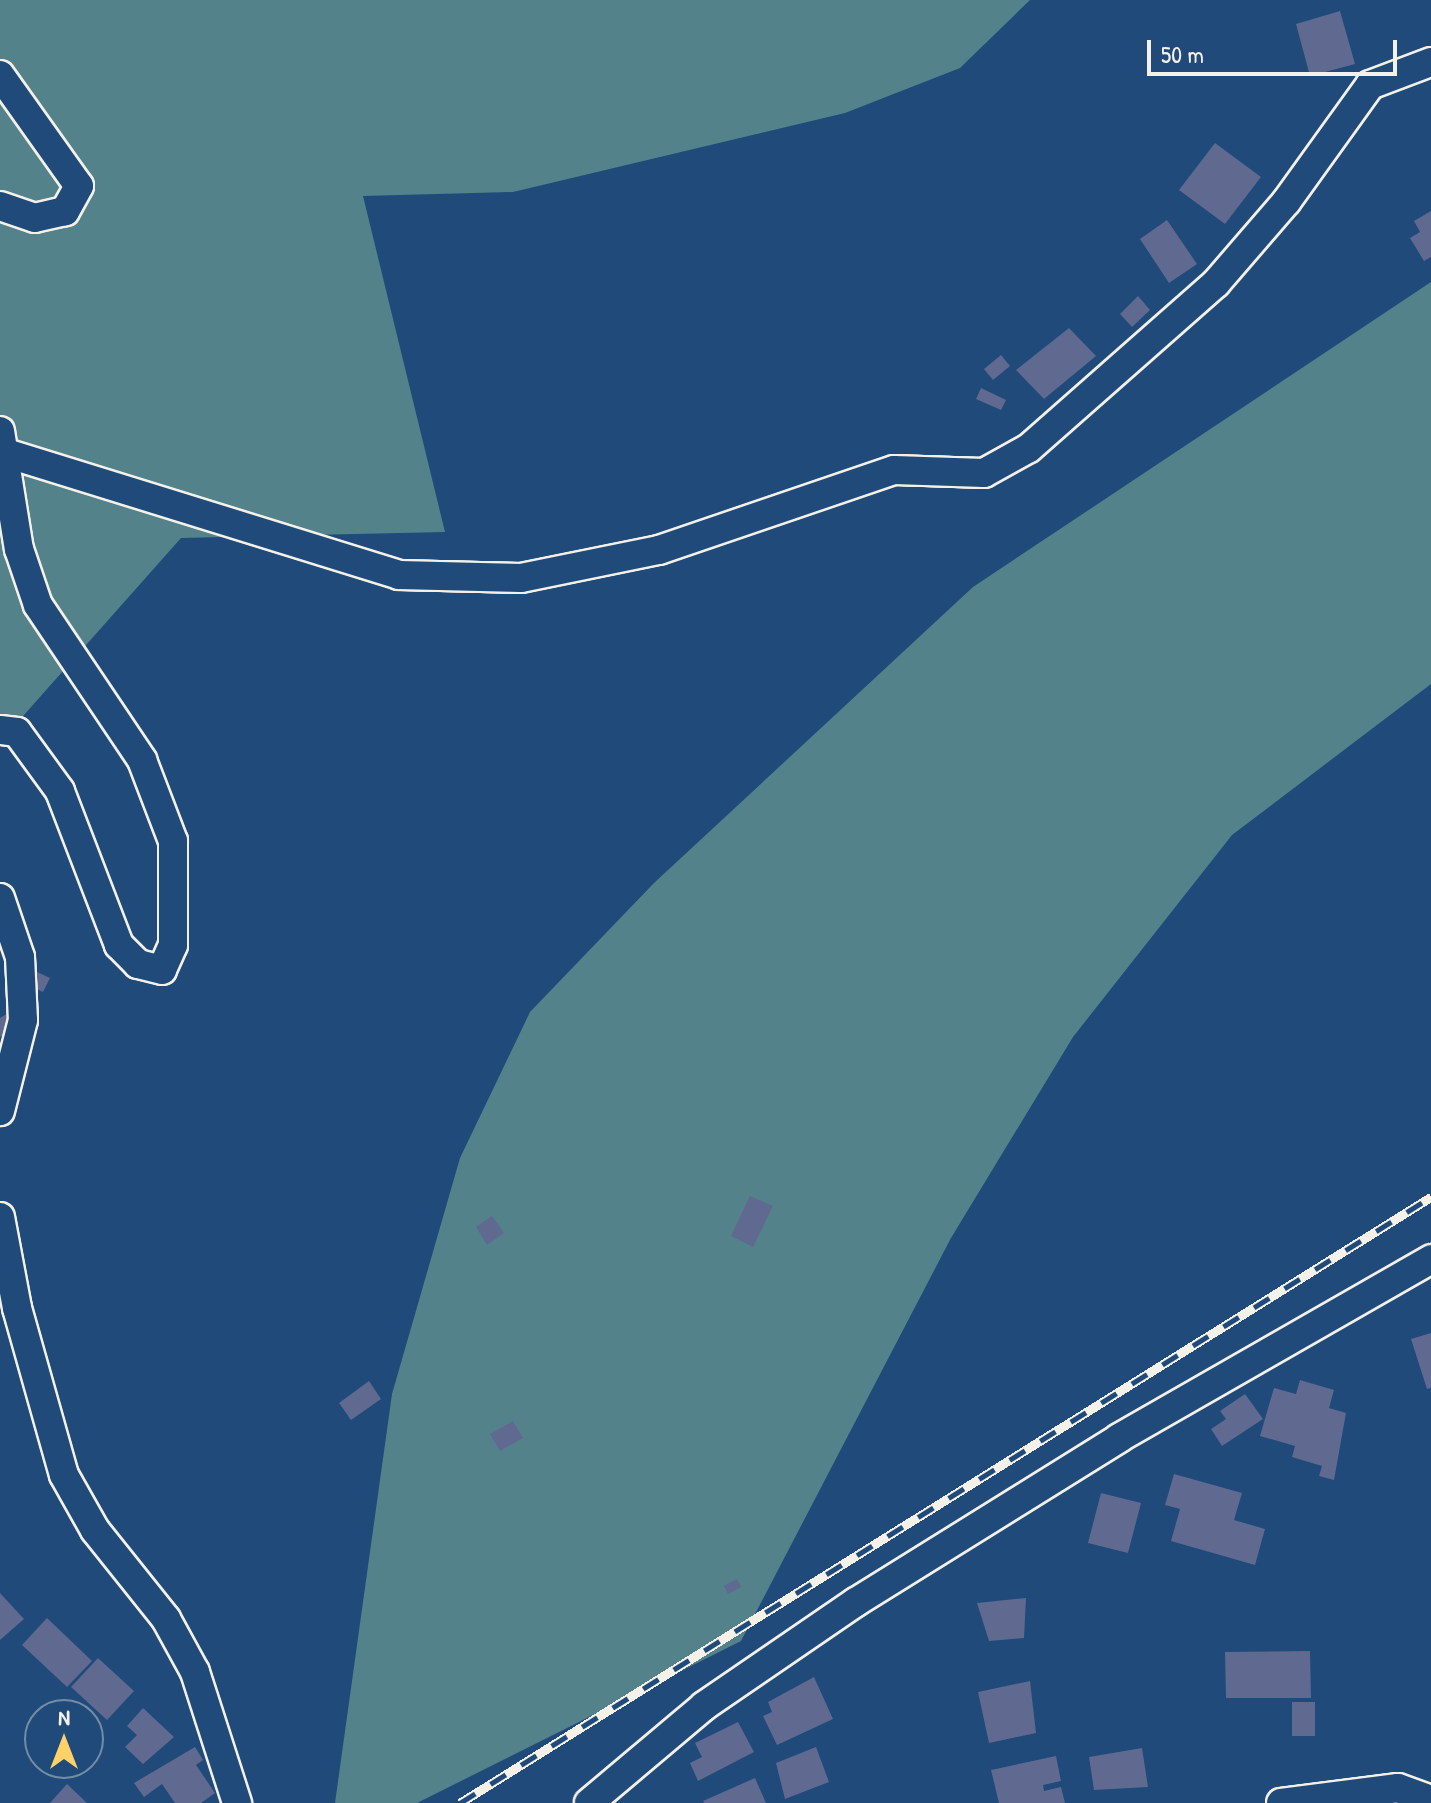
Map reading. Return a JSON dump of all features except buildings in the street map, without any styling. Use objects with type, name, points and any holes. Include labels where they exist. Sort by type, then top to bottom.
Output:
[{"type":"street","points":[[0,730],[17,732],[60,791],[119,945],[138,964],[162,970],[173,945],[173,841],[142,760],[38,605],[19,549],[5,443],[399,575],[521,578],[659,550],[894,470],[984,473],[1029,448],[1216,283],[1286,202],[1370,85],[1431,62]]},
{"type":"street","points":[[0,75],[79,186],[65,211],[35,218],[0,206]]},
{"type":"street","points":[[0,898],[20,957],[23,1020],[0,1111]]},
{"type":"street","points":[[0,1217],[17,1308],[64,1475],[188,1659],[237,1803]]},
{"type":"street","points":[[589,1803],[704,1706],[856,1602],[1119,1438],[1431,1259]]},
{"type":"street","points":[[1281,1803],[1398,1788],[1431,1800]]},
{"type":"green space","points":[[0,0],[1030,0],[960,68],[845,113],[513,192],[363,196],[445,532],[181,538],[0,742]]},
{"type":"green space","points":[[1431,282],[1431,684],[1232,835],[1073,1037],[951,1238],[741,1641],[417,1803],[335,1803],[392,1394],[460,1158],[530,1012],[654,883],[973,587]]},
{"type":"railway","points":[[460,1803],[1431,1197]]}]
